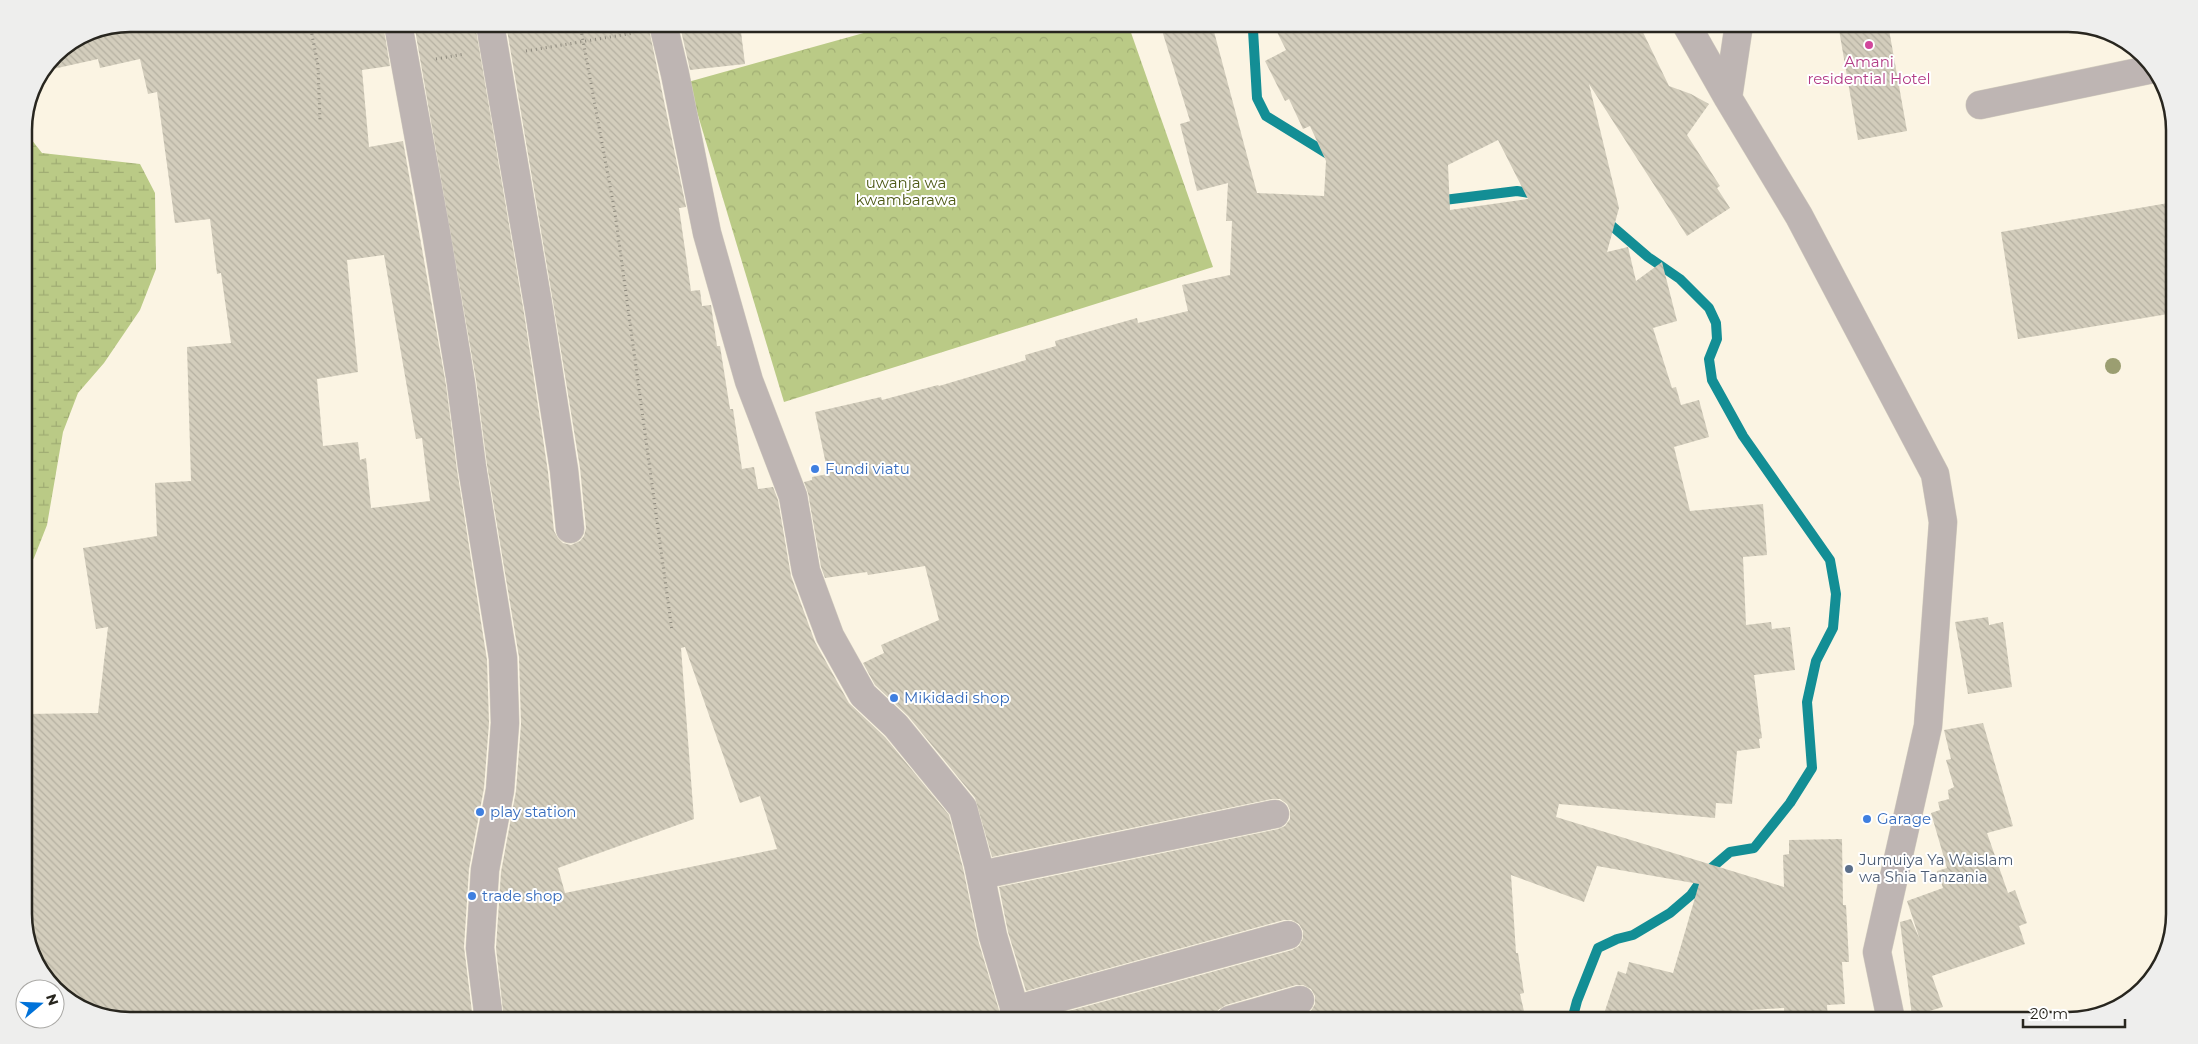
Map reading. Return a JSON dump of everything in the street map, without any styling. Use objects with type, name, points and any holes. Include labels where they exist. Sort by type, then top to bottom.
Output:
[{"type":"street","points":[[400,32],[461,383],[472,467],[503,658],[505,723],[500,790],[485,870],[480,948],[488,1012]]},
{"type":"street","points":[[664,32],[675,74],[706,233],[749,381],[793,496],[806,572],[830,636],[863,695],[896,726],[963,808],[981,875],[993,936],[1015,1012]]},
{"type":"street","points":[[1691,32],[1799,216],[1936,474],[1944,522],[1928,726],[1877,952],[1889,1012]]},
{"type":"street","points":[[1728,98],[1738,32]]},
{"type":"street","points":[[493,42],[517,175],[564,470],[570,529]]},
{"type":"street","points":[[1980,105],[2144,70]]},
{"type":"street","points":[[981,875],[1275,814]]},
{"type":"street","points":[[1026,1012],[1288,935]]},
{"type":"street","points":[[1258,1012],[1300,1000]]},
{"type":"path","points":[[312,32],[318,66],[320,122]]},
{"type":"path","points":[[581,32],[615,213],[672,630]]},
{"type":"path","points":[[406,65],[493,42],[583,42],[633,32]]},
{"type":"green space","name":"uwanja wa kwambarawa","points":[[867,32],[1131,32],[1213,267],[784,402],[688,82]]},
{"type":"green space","points":[[33,142],[42,153],[140,164],[155,193],[156,269],[140,310],[104,363],[78,393],[63,432],[47,525],[33,559]]},
{"type":"building","points":[[384,32],[390,66],[362,70],[369,147],[403,141],[446,385],[457,470],[487,660],[489,723],[484,788],[469,869],[464,947],[472,1012],[130,1012],[111,1010],[87,1001],[66,987],[65,979],[58,979],[49,968],[38,945],[34,933],[33,920],[33,714],[98,713],[108,627],[96,629],[83,548],[157,536],[155,483],[191,481],[187,347],[231,343],[221,273],[217,274],[210,219],[175,223],[157,92],[148,94],[140,59],[100,68],[98,59],[55,69],[61,61],[81,46],[93,40],[118,33]],"holes":[[[384,255],[416,439],[422,438],[430,501],[371,508],[366,458],[360,460],[358,442],[323,446],[317,379],[358,372],[347,260]]]},
{"type":"building","points":[[415,32],[476,32],[524,313],[548,472],[554,531],[563,543],[571,545],[580,541],[584,536],[586,528],[580,468],[507,32],[650,32],[686,207],[679,208],[691,291],[700,290],[702,306],[711,305],[730,409],[733,409],[742,469],[754,467],[758,489],[773,487],[778,500],[791,576],[815,642],[849,703],[885,737],[949,815],[963,868],[978,940],[1000,1012],[826,1012],[826,1010],[815,1012],[503,1012],[496,948],[501,872],[516,791],[521,724],[519,657],[487,465],[476,380]],"holes":[[[685,647],[740,803],[760,796],[777,849],[565,893],[558,868],[694,819],[681,648]]]},
{"type":"building","points":[[681,32],[741,32],[745,64],[690,70]]},
{"type":"building","points":[[1162,32],[1214,32],[1257,193],[1324,196],[1326,161],[1310,126],[1303,129],[1289,99],[1285,101],[1265,61],[1286,50],[1277,32],[1643,32],[1669,86],[1691,94],[1709,104],[1687,135],[1720,186],[1717,188],[1730,208],[1687,236],[1589,84],[1619,208],[1607,252],[1628,247],[1636,281],[1662,262],[1677,321],[1653,328],[1672,388],[1676,387],[1681,405],[1699,400],[1709,437],[1674,447],[1690,511],[1763,504],[1767,555],[1743,557],[1746,625],[1771,622],[1772,629],[1790,627],[1795,670],[1754,675],[1762,738],[1759,739],[1760,748],[1737,751],[1732,804],[1716,803],[1715,818],[1559,804],[1556,817],[1784,887],[1783,855],[1789,854],[1789,840],[1842,839],[1843,905],[1846,905],[1849,962],[1842,962],[1845,1004],[1827,1005],[1827,1012],[1784,1012],[1784,1008],[1718,1012],[1605,1012],[1618,971],[1626,974],[1629,962],[1673,973],[1699,884],[1597,866],[1584,902],[1511,875],[1516,953],[1518,953],[1524,993],[1520,994],[1524,1012],[1310,1012],[1315,1004],[1315,996],[1311,989],[1303,985],[1296,985],[1226,1005],[1217,1012],[1065,1012],[1292,950],[1299,946],[1303,938],[1303,931],[1299,924],[1291,920],[1284,920],[1026,991],[1008,932],[999,887],[1278,829],[1285,826],[1290,819],[1290,810],[1287,804],[1280,799],[1272,799],[992,857],[975,798],[908,716],[875,685],[863,663],[884,653],[881,645],[939,620],[925,566],[868,575],[867,572],[825,578],[821,567],[808,493],[804,482],[812,480],[812,477],[828,474],[815,412],[881,397],[882,400],[939,386],[1026,360],[1025,355],[1056,346],[1055,341],[1137,318],[1138,323],[1188,311],[1182,285],[1230,275],[1232,221],[1226,221],[1228,183],[1197,191],[1180,124],[1190,121]],"holes":[[[1498,140],[1528,199],[1450,210],[1448,165]]]},
{"type":"building","points":[[1839,32],[1889,32],[1907,131],[1858,140]]},
{"type":"building","points":[[2165,204],[2165,314],[2018,339],[2001,232]]},
{"type":"building","points":[[1988,617],[1989,625],[2003,622],[2012,687],[1968,694],[1955,622]]},
{"type":"building","points":[[1983,723],[2013,826],[1987,833],[2008,893],[2015,890],[2027,923],[2019,926],[2025,944],[1932,976],[1943,1007],[1926,1012],[1911,1012],[1900,922],[1911,919],[1920,940],[1907,901],[1943,888],[1937,871],[1947,868],[1931,813],[1940,810],[1938,802],[1949,799],[1948,790],[1954,787],[1946,760],[1951,759],[1944,730]]},
{"type":"waterway","points":[[1253,32],[1257,98],[1266,116],[1331,156]]},
{"type":"waterway","points":[[1436,201],[1517,191],[1536,194]]},
{"type":"waterway","points":[[1574,1012],[1598,948],[1617,939],[1633,935],[1670,913],[1691,895],[1709,870],[1730,852],[1754,848],[1790,803],[1812,768],[1807,702],[1816,661],[1833,628],[1836,594],[1830,560],[1743,436],[1712,380],[1709,359],[1717,339],[1716,323],[1709,308],[1680,279],[1648,257],[1605,220]]},
{"type":"place","name":"Amani residential Hotel","points":[[1869,45]]},
{"type":"place","name":"Fundi viatu","points":[[815,469]]},
{"type":"place","name":"Mikidadi shop","points":[[894,698]]},
{"type":"place","name":"play station","points":[[480,812]]},
{"type":"place","name":"Garage","points":[[1867,819]]},
{"type":"place","name":"Jumuiya Ya Waislam wa Shia Tanzania","points":[[1849,869]]},
{"type":"place","name":"trade shop","points":[[472,896]]}]
